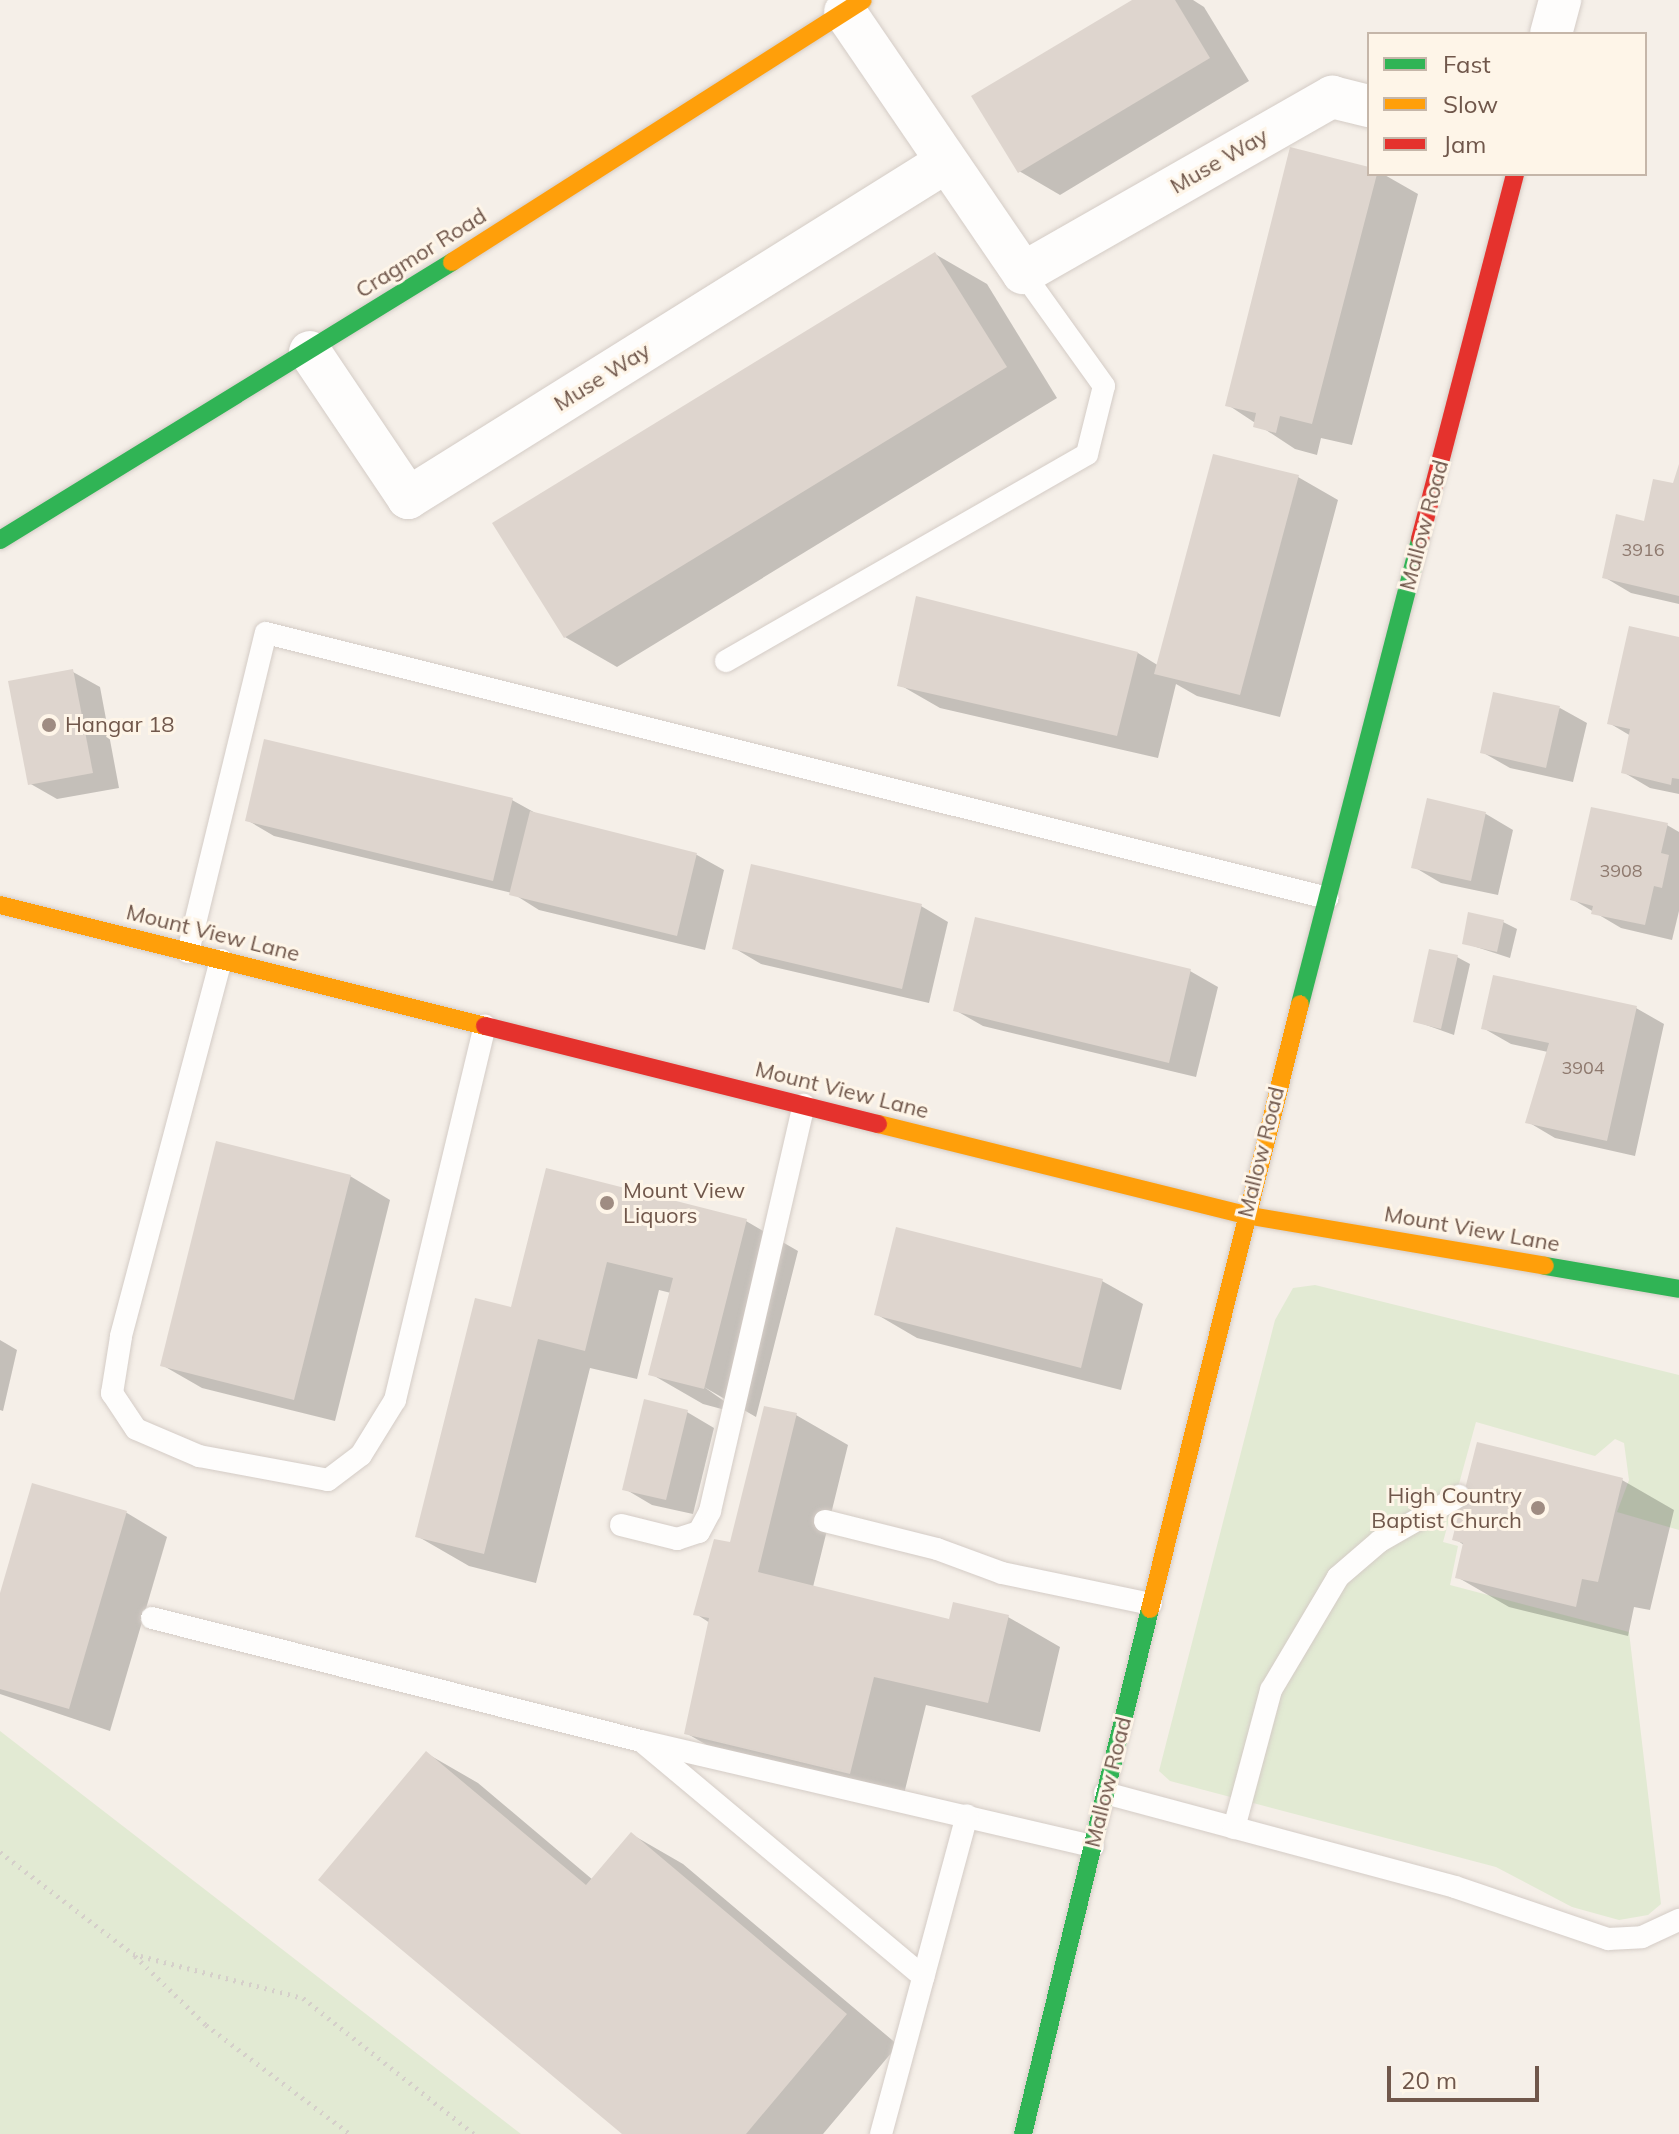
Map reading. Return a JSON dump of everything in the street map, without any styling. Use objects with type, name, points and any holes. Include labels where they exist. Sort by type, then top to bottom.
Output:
[{"type":"street","points":[[1552,32],[1560,0]]},
{"type":"street","points":[[854,6],[946,162],[1023,273]]},
{"type":"street","name":"Cragmor Road","points":[[0,540],[310,352],[854,6]]},
{"type":"street","name":"Muse Way","points":[[1023,273],[1332,97],[1367,106]]},
{"type":"street","name":"Muse Way","points":[[310,352],[408,498],[946,162]]},
{"type":"street","name":"Mallow Road","points":[[1023,2134],[1245,1215],[1514,176]]},
{"type":"street","name":"Mount View Lane","points":[[0,905],[1245,1215],[1679,1289]]},
{"type":"lane","points":[[726,661],[1087,454],[1104,386],[1023,273]]},
{"type":"lane","points":[[188,952],[266,633],[1327,898]]},
{"type":"lane","points":[[221,960],[121,1337],[112,1393],[136,1429],[199,1456],[328,1480],[361,1455],[395,1400],[485,1026]]},
{"type":"lane","points":[[621,1525],[677,1539],[699,1532],[710,1511],[804,1105]]},
{"type":"lane","points":[[1234,1828],[1271,1690],[1338,1577],[1380,1541],[1459,1496]]},
{"type":"lane","points":[[825,1521],[937,1549],[1022,1579],[1151,1604]]},
{"type":"lane","points":[[152,1618],[641,1741],[1093,1846]]},
{"type":"lane","points":[[641,1741],[924,1977]]},
{"type":"lane","points":[[1105,1793],[1455,1887],[1608,1939],[1642,1937],[1679,1920]]},
{"type":"lane","points":[[881,2134],[967,1815]]},
{"type":"path","points":[[0,1852],[133,1954],[206,2025],[350,2134]]},
{"type":"path","points":[[133,1954],[303,1998],[474,2134]]},
{"type":"green space","points":[[1315,1285],[1679,1375],[1679,1530],[1617,1512],[1629,1480],[1624,1443],[1615,1439],[1595,1456],[1476,1422],[1443,1542],[1458,1546],[1450,1585],[1629,1632],[1661,1904],[1648,1915],[1619,1920],[1572,1907],[1496,1867],[1170,1781],[1159,1771],[1275,1320],[1293,1288]]},
{"type":"green space","points":[[0,1731],[521,2134],[0,2134]]},
{"type":"building","points":[[1132,0],[1175,0],[1210,58],[1018,173],[971,96]]},
{"type":"building","points":[[1290,147],[1367,166],[1367,176],[1376,176],[1312,424],[1280,416],[1276,433],[1253,427],[1256,413],[1225,406]]},
{"type":"building","points":[[935,252],[1007,367],[564,638],[492,523]]},
{"type":"building","points":[[1213,454],[1299,475],[1240,695],[1154,674]]},
{"type":"building","points":[[1679,464],[1679,596],[1602,578],[1616,514],[1644,521],[1653,479],[1673,483]]},
{"type":"building","points":[[916,596],[1138,652],[1117,736],[897,686]]},
{"type":"building","points":[[1629,626],[1679,637],[1679,779],[1672,778],[1671,785],[1621,773],[1630,729],[1607,724]]},
{"type":"building","points":[[73,669],[93,773],[28,785],[8,681]]},
{"type":"building","points":[[1493,692],[1560,706],[1546,768],[1480,753]]},
{"type":"building","points":[[264,739],[513,798],[493,881],[245,821]]},
{"type":"building","points":[[1427,798],[1486,812],[1471,881],[1411,868]]},
{"type":"building","points":[[1591,807],[1668,823],[1661,853],[1669,855],[1662,888],[1654,886],[1645,925],[1591,914],[1593,906],[1570,900]]},
{"type":"building","points":[[530,811],[697,853],[677,936],[509,895]]},
{"type":"building","points":[[751,864],[922,904],[902,989],[732,949]]},
{"type":"building","points":[[1468,912],[1504,920],[1497,952],[1462,944]]},
{"type":"building","points":[[975,917],[1191,969],[1169,1063],[953,1011]]},
{"type":"building","points":[[1429,949],[1458,955],[1441,1029],[1413,1022]]},
{"type":"building","points":[[1493,975],[1637,1006],[1607,1141],[1525,1123],[1549,1043],[1481,1029]]},
{"type":"building","points":[[216,1141],[351,1175],[294,1400],[160,1366]]},
{"type":"building","points":[[546,1168],[747,1219],[704,1389],[648,1375],[673,1278],[607,1262],[585,1351],[538,1339],[484,1554],[415,1537],[475,1298],[511,1307]]},
{"type":"building","points":[[896,1227],[1103,1279],[1081,1368],[874,1315]]},
{"type":"building","points":[[644,1399],[688,1410],[666,1500],[622,1490]]},
{"type":"building","points":[[764,1406],[797,1413],[758,1572],[949,1619],[953,1602],[1009,1615],[988,1703],[874,1677],[850,1774],[684,1734],[709,1618],[693,1615],[714,1539],[730,1542]]},
{"type":"building","name":"High Country Baptist Church","points":[[1477,1442],[1623,1478],[1598,1582],[1582,1579],[1576,1607],[1455,1578],[1463,1543],[1452,1540]]},
{"type":"building","points":[[32,1483],[127,1511],[69,1709],[0,1689],[0,1593]]},
{"type":"building","points":[[426,1751],[586,1885],[631,1832],[847,2014],[746,2134],[622,2134],[318,1880]]},
{"type":"traffic: fast","points":[[0,540],[452,262]]},
{"type":"traffic: fast","points":[[1300,1004],[1420,539]]},
{"type":"traffic: fast","points":[[1545,1266],[1679,1289]]},
{"type":"traffic: fast","points":[[1023,2134],[1150,1609]]},
{"type":"traffic: slow","points":[[452,262],[863,0]]},
{"type":"traffic: slow","points":[[0,905],[485,1026]]},
{"type":"traffic: slow","points":[[1150,1609],[1300,1004]]},
{"type":"traffic: slow","points":[[878,1124],[1245,1215],[1545,1266]]},
{"type":"traffic: jam","points":[[1420,539],[1514,176]]},
{"type":"traffic: jam","points":[[485,1026],[878,1124]]},
{"type":"place","name":"Hangar 18","points":[[49,725]]},
{"type":"place","name":"Mount View Liquors","points":[[607,1203]]},
{"type":"place","name":"High Country Baptist Church","points":[[1538,1508]]}]
